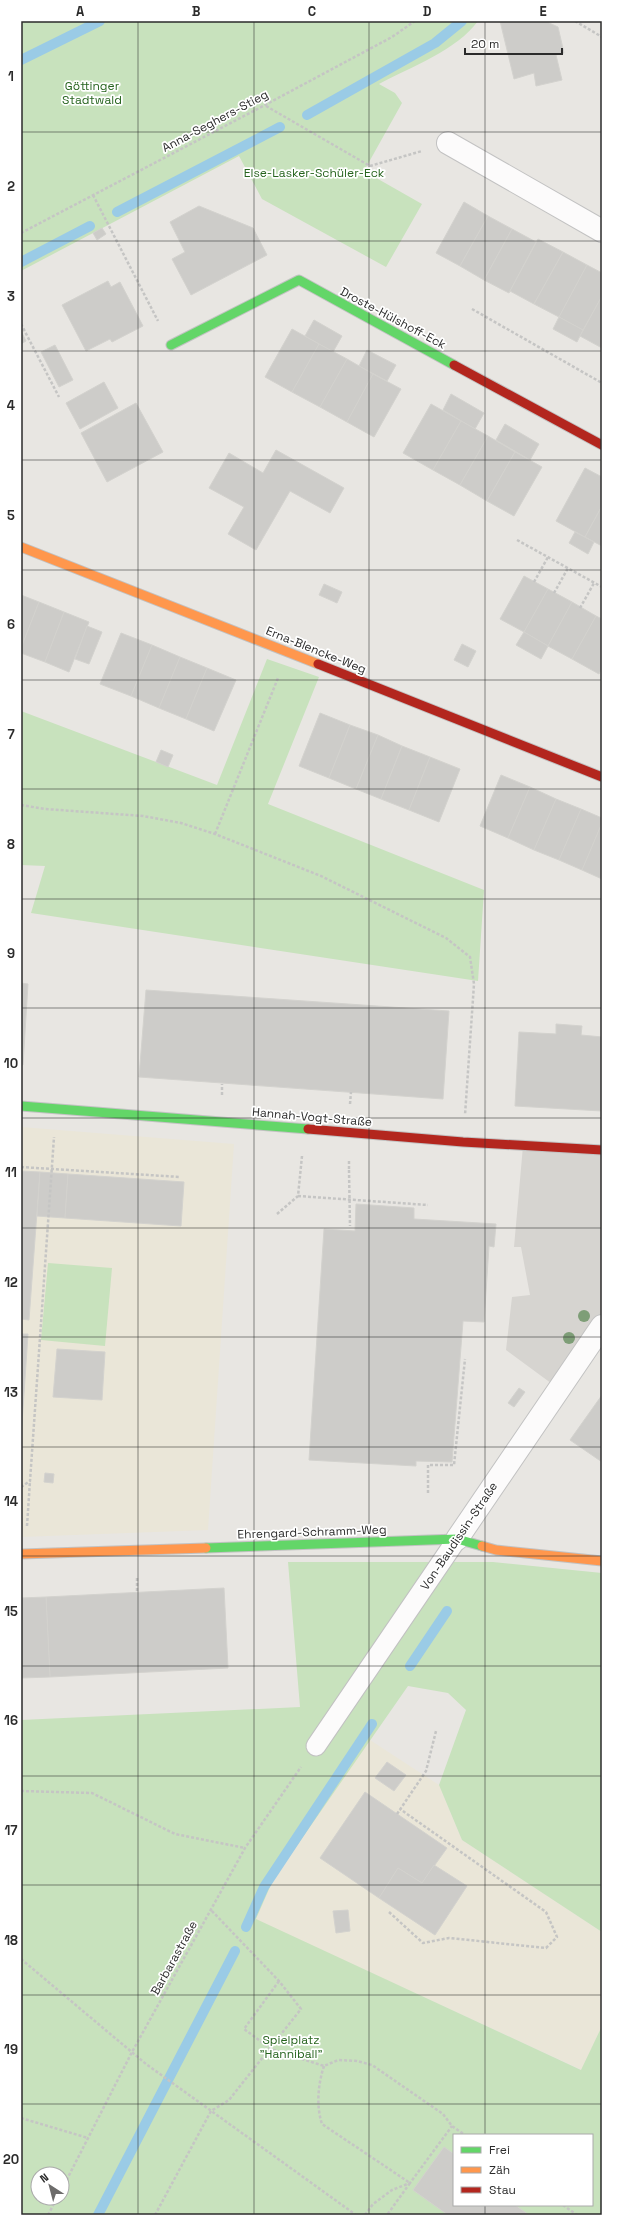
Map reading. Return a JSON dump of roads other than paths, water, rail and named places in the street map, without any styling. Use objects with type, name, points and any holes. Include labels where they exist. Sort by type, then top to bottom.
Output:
[{"type":"street","points":[[448,143],[602,231]]},
{"type":"street","name":"Droste-Hülshoff-Eck","points":[[170,345],[298,280],[602,445]]},
{"type":"street","name":"Erna-Blencke-Weg","points":[[21,548],[602,777]]},
{"type":"street","name":"Hannah-Vogt-Straße","points":[[21,1106],[463,1142],[602,1150]]},
{"type":"street","name":"Von-Baudissin-Straße","points":[[457,1539],[602,1326]]},
{"type":"street","name":"Ehrengard-Schramm-Weg","points":[[21,1554],[457,1539],[496,1550],[602,1561]]},
{"type":"lane","name":"Von-Baudissin-Straße","points":[[316,1746],[457,1539]]},
{"type":"waterway","points":[[21,60],[100,21]]},
{"type":"waterway","points":[[307,115],[435,43],[462,21]]},
{"type":"waterway","points":[[117,212],[280,127]]},
{"type":"waterway","points":[[21,262],[90,226]]},
{"type":"waterway","points":[[410,1666],[447,1611]]},
{"type":"waterway","points":[[246,1927],[264,1887],[372,1724]]},
{"type":"waterway","points":[[98,2215],[235,1951]]},
{"type":"park label","name":"Göttinger Stadtwald","points":[[92,93]]},
{"type":"park label","name":"Else-Lasker-Schüler-Eck","points":[[314,173]]},
{"type":"park label","name":"Spielplatz \"Hanniball\"","points":[[291,2047]]}]
